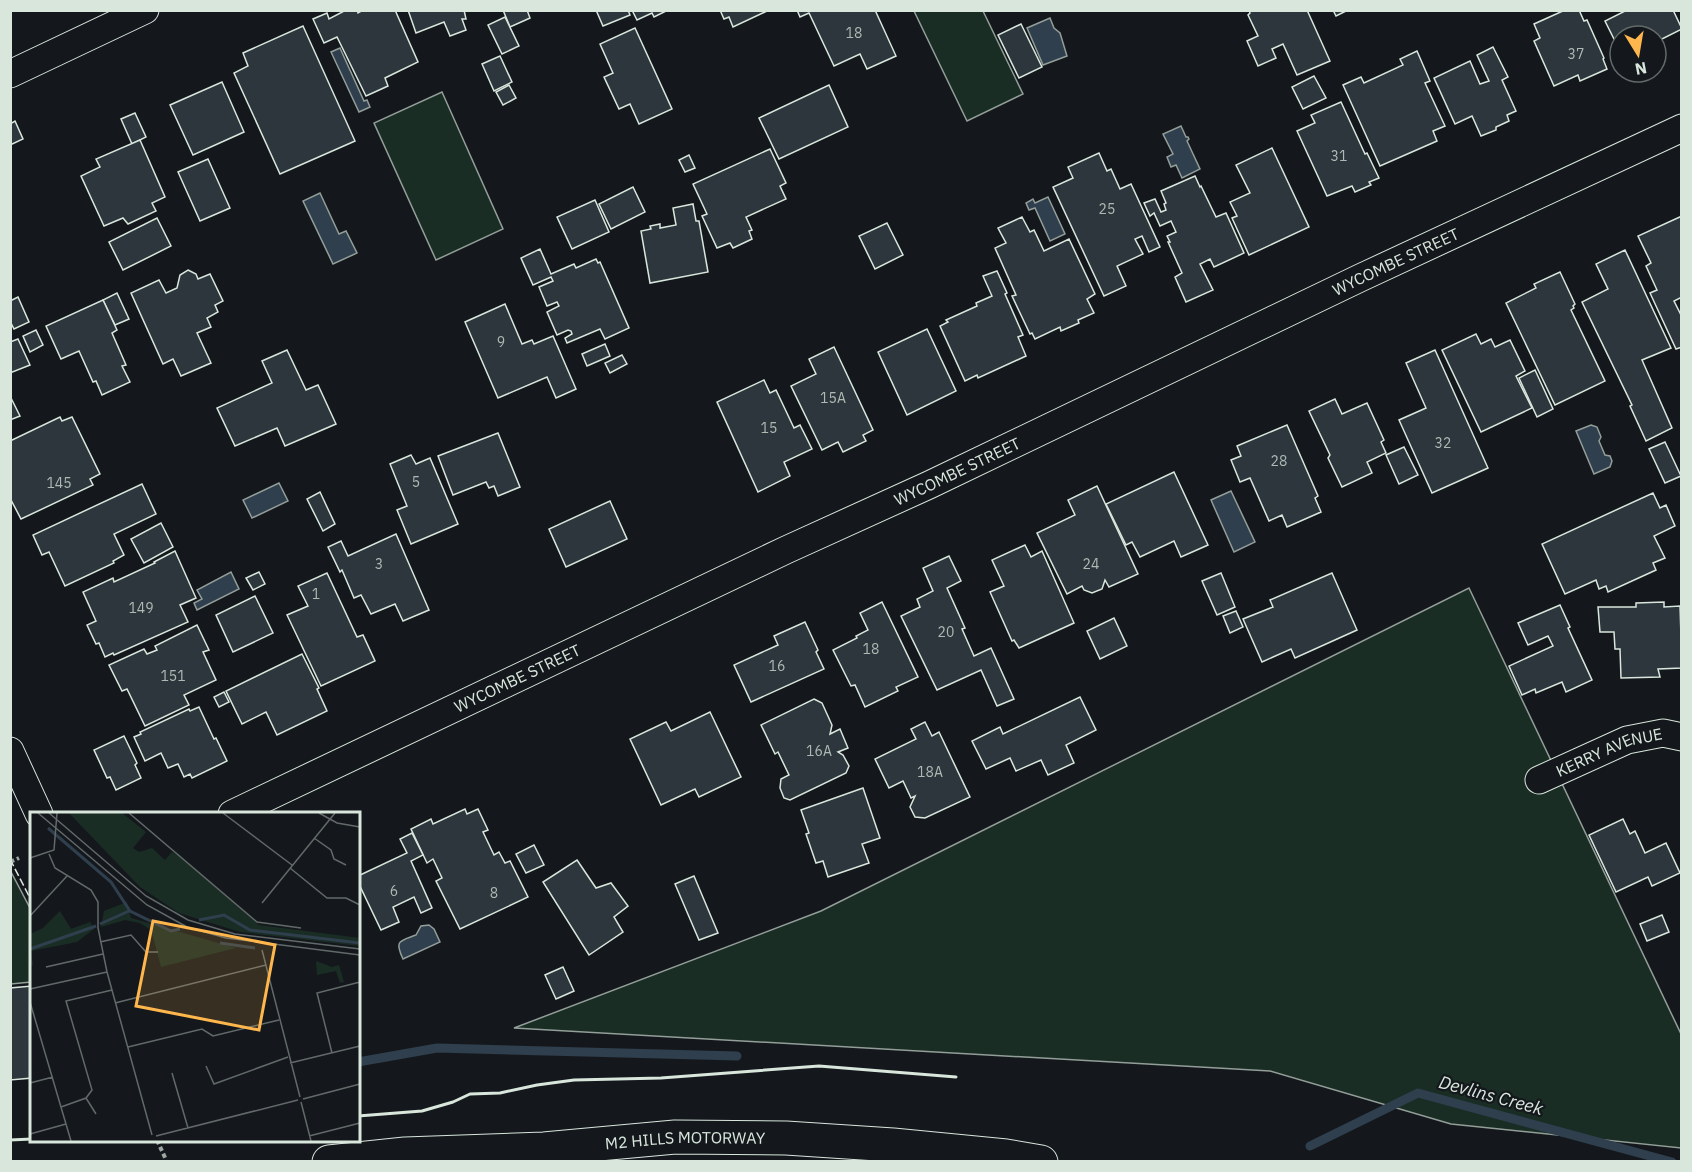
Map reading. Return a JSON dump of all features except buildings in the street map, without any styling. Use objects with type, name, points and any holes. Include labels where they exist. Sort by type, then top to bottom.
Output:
[{"type":"highway","name":"M2 HILLS MOTORWAY","points":[[329,1161],[405,1154],[544,1149],[675,1137],[798,1139],[893,1145],[1041,1161]]},
{"type":"street","points":[[10,74],[145,10]]},
{"type":"street","name":"WYCOMBE STREET","points":[[234,812],[940,479],[1338,288],[1682,128]]},
{"type":"street","name":"KERRY AVENUE","points":[[1539,780],[1627,740],[1663,734],[1682,737]]},
{"type":"street","points":[[10,751],[39,812]]},
{"type":"path","points":[[10,862],[19,858]]},
{"type":"path","points":[[158,1142],[167,1161]]},
{"type":"green space","points":[[914,11],[983,11],[1023,94],[967,121]]},
{"type":"green space","points":[[442,92],[503,229],[436,260],[374,123]]},
{"type":"green space","points":[[1469,588],[1681,1034],[1681,1148],[1451,1124],[1270,1071],[514,1028],[821,911]]},
{"type":"green space","points":[[10,870],[30,908],[30,982],[11,984]]},
{"type":"water","points":[[1050,18],[1054,28],[1060,33],[1067,56],[1043,65],[1027,28]]},
{"type":"water","points":[[340,48],[364,101],[367,100],[370,107],[359,112],[331,52]]},
{"type":"water","points":[[1181,126],[1189,139],[1187,141],[1200,169],[1182,178],[1176,165],[1171,167],[1167,157],[1173,154],[1163,134]]},
{"type":"water","points":[[320,193],[339,234],[346,231],[357,253],[333,264],[303,201]]},
{"type":"water","points":[[1048,197],[1065,234],[1050,241],[1035,208],[1029,210],[1026,203],[1033,199],[1035,203]]},
{"type":"water","points":[[1591,425],[1597,427],[1601,437],[1599,441],[1605,455],[1610,456],[1612,461],[1610,467],[1594,474],[1576,431]]},
{"type":"water","points":[[279,483],[288,501],[252,518],[243,500]]},
{"type":"water","points":[[1231,491],[1255,542],[1234,552],[1211,500]]},
{"type":"water","points":[[231,572],[239,589],[197,610],[194,603],[202,599],[197,590]]},
{"type":"water","points":[[429,925],[434,929],[440,942],[403,959],[399,948],[400,942],[416,935],[421,926]]},
{"type":"waterway","points":[[360,1062],[437,1048],[737,1056]]},
{"type":"waterway","name":"Devlins Creek","points":[[1310,1146],[1418,1093],[1672,1162]]},
{"type":"fence","points":[[10,859],[30,898]]},
{"type":"wall","points":[[360,1116],[422,1111],[453,1102],[470,1094],[500,1093],[574,1080],[661,1078],[819,1066],[956,1077]]},
{"type":"wall","points":[[10,1140],[30,1139]]}]
